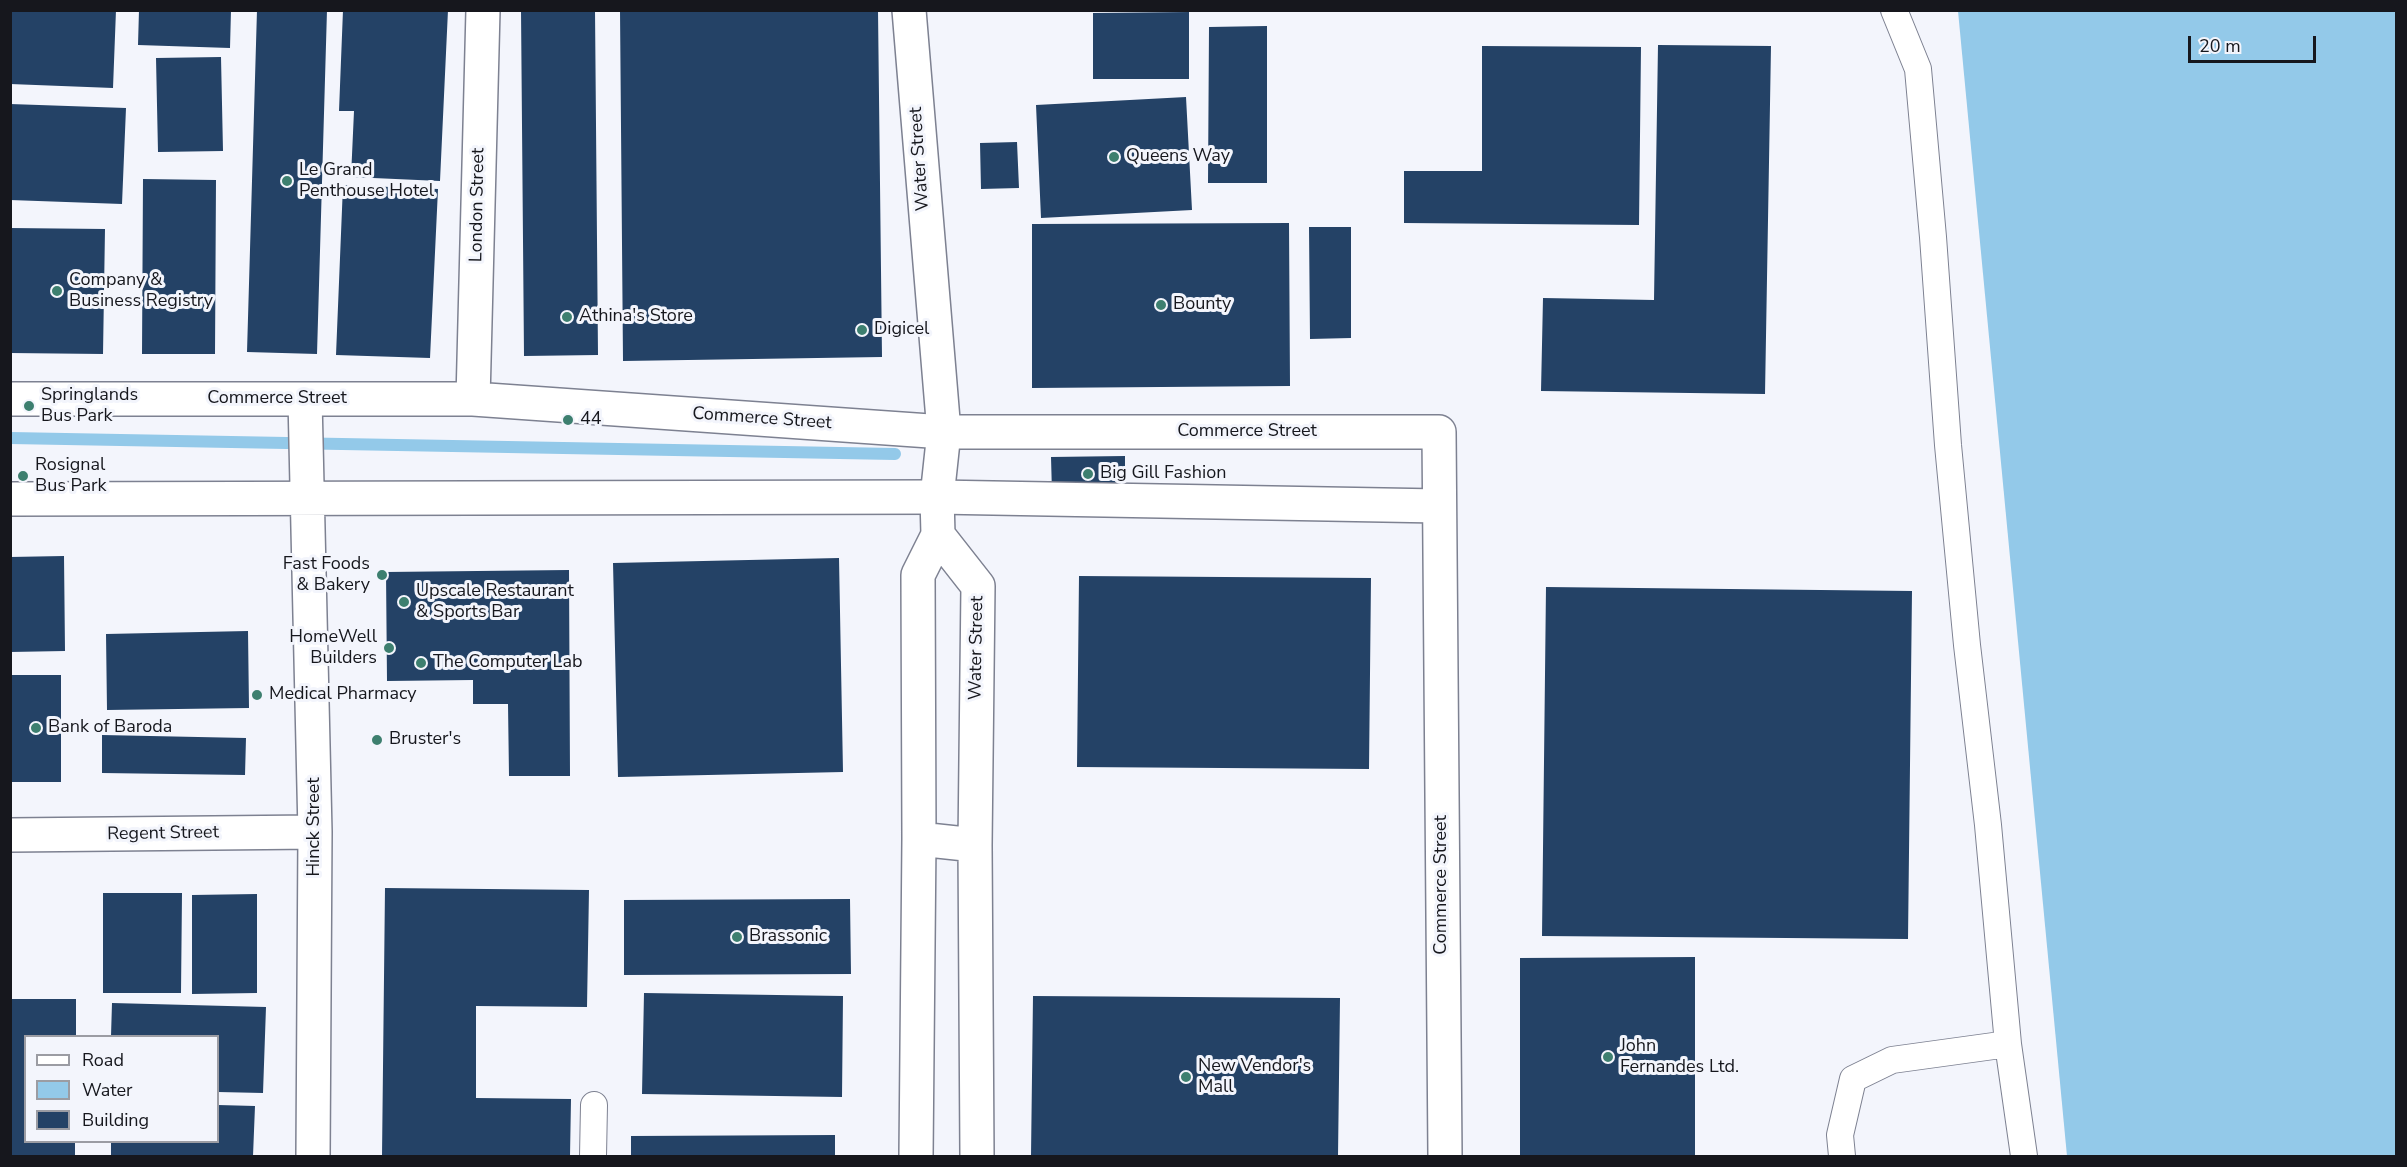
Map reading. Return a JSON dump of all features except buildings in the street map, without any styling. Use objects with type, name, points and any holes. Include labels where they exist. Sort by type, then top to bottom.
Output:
[{"type":"street","name":"London Street","points":[[473,399],[483,10]]},
{"type":"street","name":"Water Street","points":[[909,10],[944,432],[937,497],[938,535],[978,586],[975,845],[977,1156]]},
{"type":"street","name":"Commerce Street","points":[[10,399],[473,399],[944,432],[1439,432],[1444,1156]]},
{"type":"street","name":"Hinck Street","points":[[305,399],[315,832],[313,1156]]},
{"type":"street","points":[[10,499],[937,497],[1439,506]]},
{"type":"street","points":[[916,1156],[919,839],[918,575],[938,535]]},
{"type":"street","name":"Regent Street","points":[[10,835],[315,832]]},
{"type":"street","points":[[919,839],[975,845]]},
{"type":"lane","points":[[1894,10],[1918,69],[1934,237],[1948,445],[1967,645],[1988,825],[2008,1044],[2024,1156]]},
{"type":"lane","points":[[1842,1156],[1840,1135],[1853,1079],[1892,1060],[2008,1044]]},
{"type":"lane","points":[[593,1156],[594,1105]]},
{"type":"water","points":[[1958,11],[2396,11],[2396,1156],[2067,1156]]},
{"type":"waterway","points":[[10,438],[895,454]]},
{"type":"place","name":"Queens Way","points":[[1114,157]]},
{"type":"place","name":"Le Grand Penthouse Hotel","points":[[287,181]]},
{"type":"place","name":"Company & Business Registry","points":[[57,291]]},
{"type":"place","name":"Bounty","points":[[1161,305]]},
{"type":"place","name":"Athina's Store","points":[[567,317]]},
{"type":"place","name":"Digicel","points":[[862,330]]},
{"type":"place","name":"Springlands Bus Park","points":[[29,406]]},
{"type":"place","name":"44","points":[[568,420]]},
{"type":"place","name":"Big Gill Fashion","points":[[1088,474]]},
{"type":"place","name":"Rosignal Bus Park","points":[[23,476]]},
{"type":"place","name":"Fast Foods & Bakery","points":[[382,575]]},
{"type":"place","name":"Upscale Restaurant & Sports Bar","points":[[404,602]]},
{"type":"place","name":"HomeWell Builders","points":[[389,648]]},
{"type":"place","name":"The Computer Lab","points":[[421,663]]},
{"type":"place","name":"Medical Pharmacy","points":[[257,695]]},
{"type":"place","name":"Bank of Baroda","points":[[36,728]]},
{"type":"place","name":"Bruster's","points":[[377,740]]},
{"type":"place","name":"Brassonic","points":[[737,937]]},
{"type":"place","name":"John Fernandes Ltd.","points":[[1608,1057]]},
{"type":"place","name":"New Vendor's Mall","points":[[1186,1077]]}]
